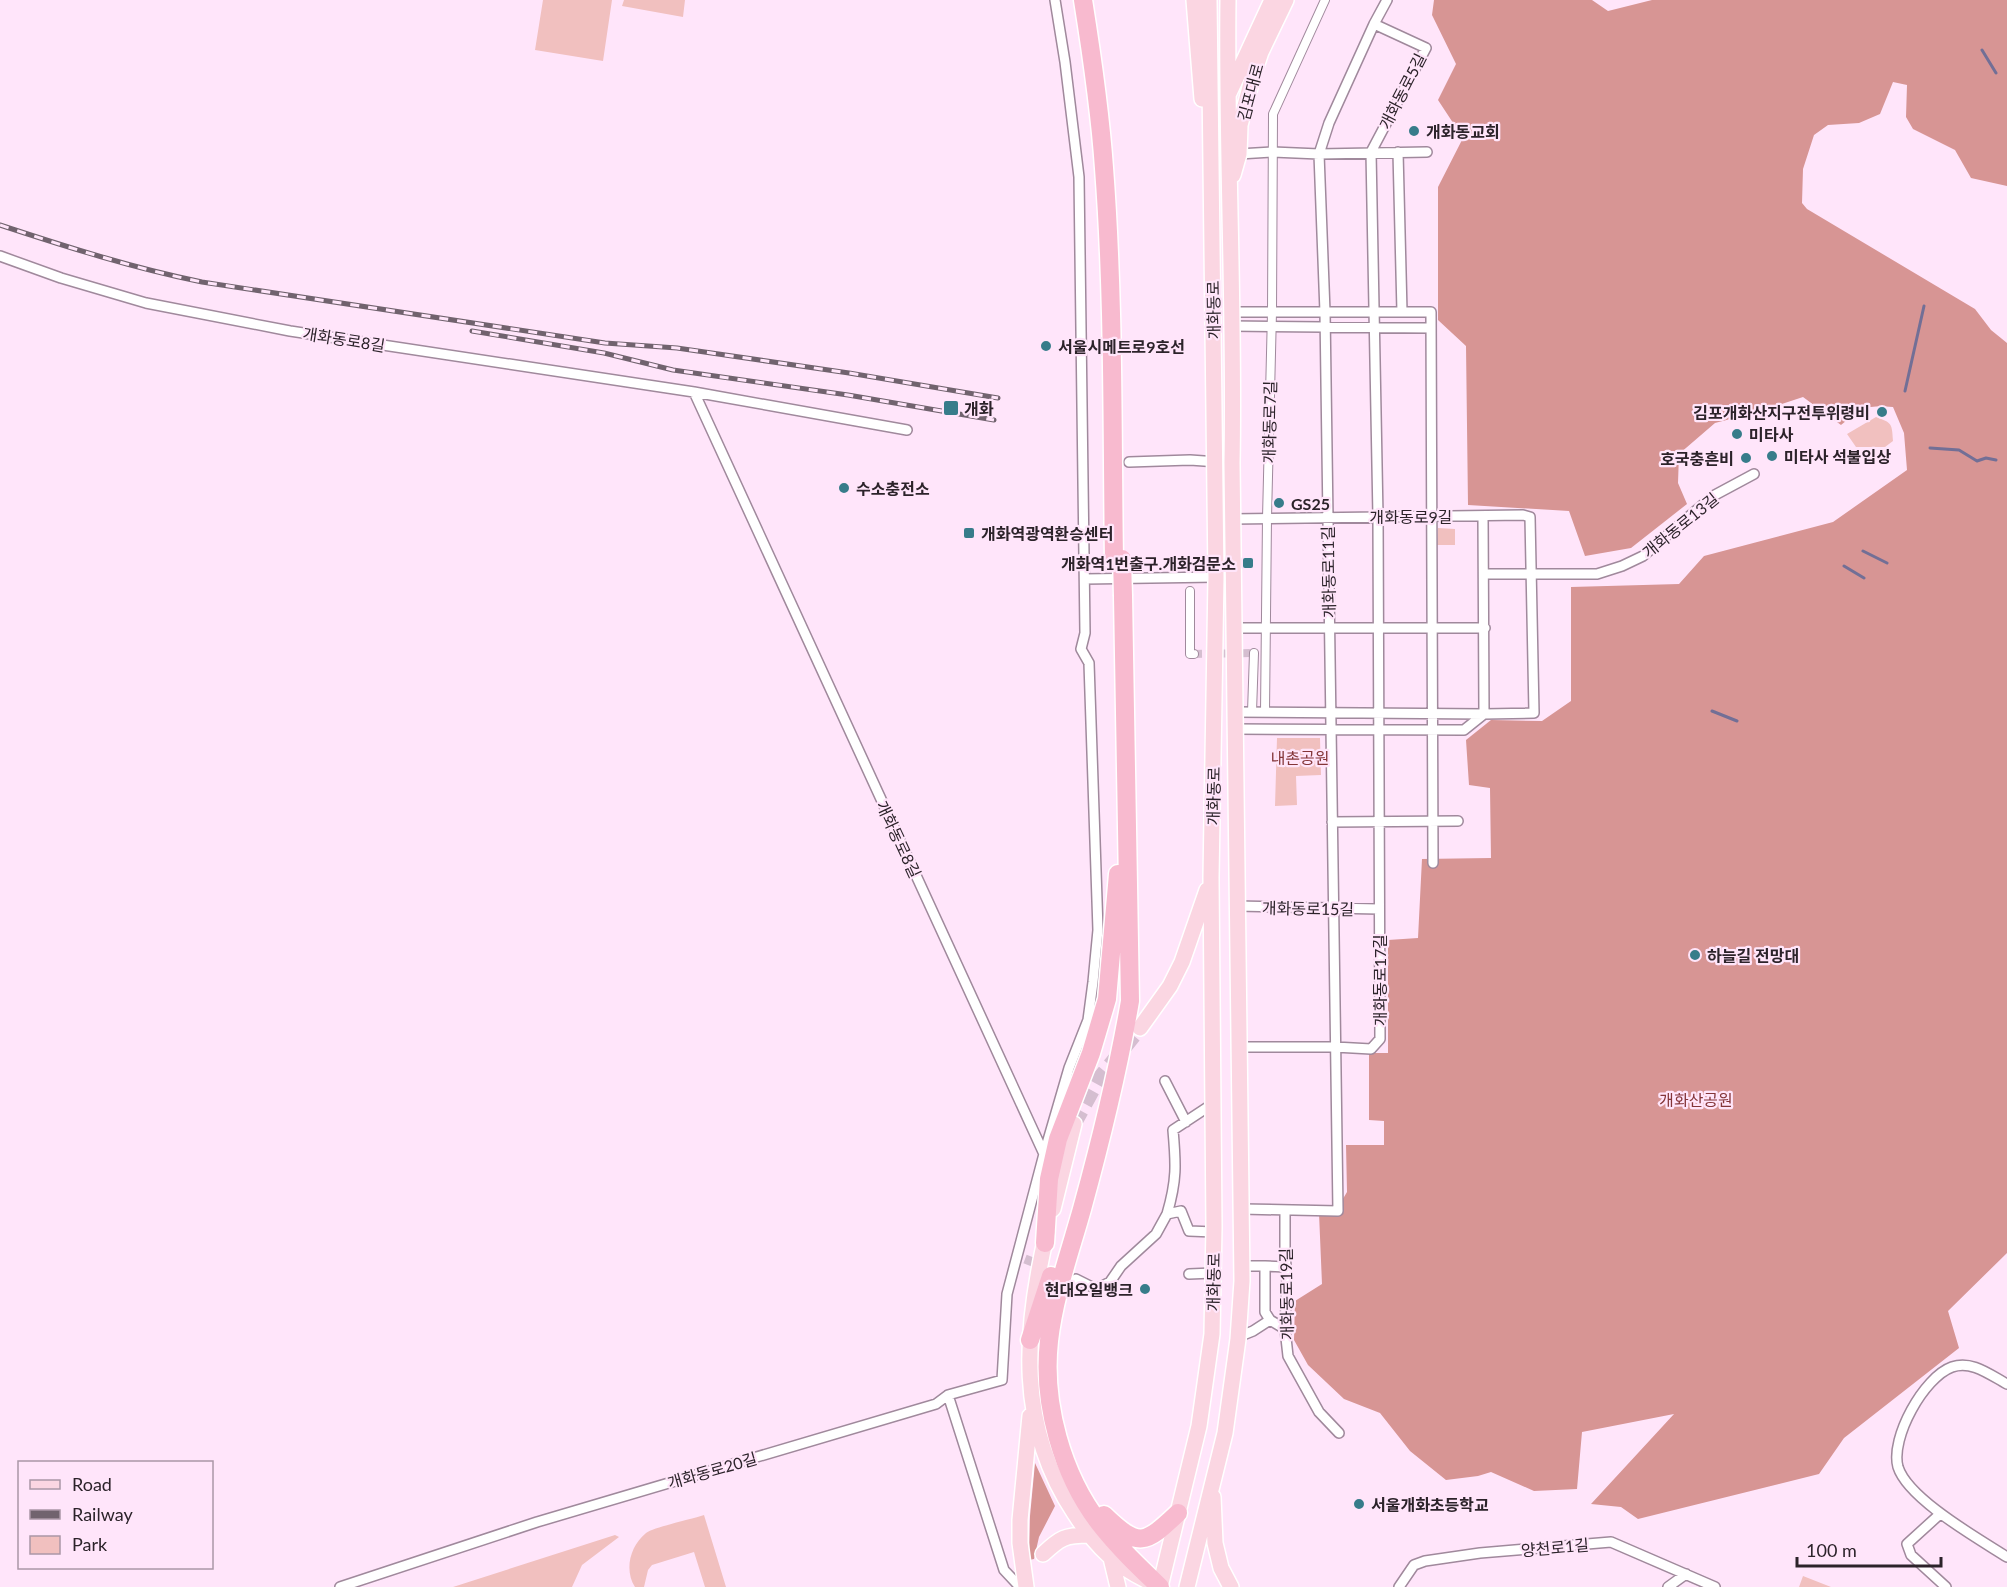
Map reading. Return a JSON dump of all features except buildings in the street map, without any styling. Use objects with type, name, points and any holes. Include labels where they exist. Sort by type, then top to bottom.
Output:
[{"type":"highway","points":[[1083,0],[1104,167],[1116,423]]},
{"type":"highway","points":[[1093,0],[1107,84],[1116,166],[1118,560],[1130,1001],[1105,1125],[1057,1298],[1047,1362],[1054,1421],[1061,1448],[1079,1491],[1100,1524],[1160,1587]]},
{"type":"highway","points":[[1029,1340],[1058,1259],[1099,1114],[1113,1052],[1120,998],[1119,597]]},
{"type":"highway","points":[[1045,1243],[1049,1179],[1058,1138],[1092,1053],[1107,999],[1120,855]]},
{"type":"highway","points":[[1079,1491],[1109,1520],[1134,1538],[1144,1539],[1154,1535],[1178,1513]]},
{"type":"main road","points":[[1194,0],[1198,78],[1209,150]]},
{"type":"main road","name":"개화동로","points":[[1160,1587],[1199,1426],[1212,1334],[1214,1104],[1212,878],[1216,578],[1215,378],[1209,150],[1209,0]]},
{"type":"main road","name":"개화동로","points":[[1187,1587],[1225,1434],[1238,1336],[1242,1266],[1233,628],[1233,403],[1228,189],[1228,0]]},
{"type":"main road","name":"김포대로","points":[[1209,150],[1227,98],[1272,0]]},
{"type":"main road","name":"김포대로","points":[[1228,189],[1239,154],[1240,125],[1253,76],[1261,52],[1286,0]]},
{"type":"main road","points":[[1215,378],[1223,383],[1226,405],[1231,406],[1233,403]]},
{"type":"main road","points":[[1140,1028],[1170,986],[1182,962],[1212,878]]},
{"type":"main road","points":[[1026,1587],[1020,1543],[1020,1520],[1031,1404],[1029,1340],[1036,1279],[1074,1124]]},
{"type":"main road","points":[[1031,1404],[1049,1468],[1067,1503],[1089,1535],[1129,1573],[1160,1587]]},
{"type":"main road","points":[[1212,1485],[1215,1543],[1221,1569],[1231,1587]]},
{"type":"main road","points":[[1043,1554],[1061,1538],[1072,1535],[1089,1535]]},
{"type":"main road","points":[[1111,1558],[1118,1587]]},
{"type":"street","points":[[1044,1154],[1069,1068],[1088,1020],[1098,930],[1089,663],[1081,649],[1086,633],[1078,177],[1065,62],[1055,0]]},
{"type":"street","points":[[1274,152],[1273,114],[1325,0]]},
{"type":"street","points":[[1328,516],[1325,327],[1318,154],[1329,123],[1387,0]]},
{"type":"street","name":"개화동로5길","points":[[1371,152],[1426,48],[1374,24]]},
{"type":"street","name":"개화동로7길","points":[[1267,518],[1274,152]]},
{"type":"street","points":[[1371,152],[1378,517],[1379,909]]},
{"type":"street","points":[[1398,152],[1402,312]]},
{"type":"street","name":"개화동로5길","points":[[1239,154],[1426,152]]},
{"type":"street","name":"개화동로8길","points":[[0,256],[61,278],[146,303],[290,331],[694,392],[908,430]]},
{"type":"street","points":[[1231,319],[1272,312],[1431,312],[1433,863]]},
{"type":"street","points":[[1231,319],[1272,327],[1431,328]]},
{"type":"street","name":"개화동로8길","points":[[694,392],[1044,1154]]},
{"type":"street","points":[[1129,462],[1190,460],[1232,463]]},
{"type":"street","name":"개화동로13길","points":[[1485,574],[1532,576],[1597,574],[1622,566],[1644,556],[1713,496],[1754,474]]},
{"type":"street","name":"개화동로9길","points":[[1232,519],[1523,515],[1530,517],[1532,576]]},
{"type":"street","name":"개화동로11길","points":[[1328,516],[1329,628]]},
{"type":"street","points":[[1483,516],[1484,714]]},
{"type":"street","points":[[1265,712],[1267,518]]},
{"type":"street","points":[[1234,712],[1534,713],[1532,576]]},
{"type":"street","points":[[1085,579],[1216,578]]},
{"type":"street","points":[[1190,591],[1190,654],[1194,654]]},
{"type":"street","name":"개화동로11길","points":[[1233,628],[1485,628]]},
{"type":"street","points":[[1242,1209],[1338,1211],[1329,628]]},
{"type":"street","points":[[1252,712],[1254,653]]},
{"type":"street","points":[[1235,729],[1464,730],[1484,714]]},
{"type":"street","points":[[1332,822],[1458,821]]},
{"type":"street","name":"개화동로15길","points":[[1237,906],[1379,909]]},
{"type":"street","name":"개화동로17길","points":[[1239,1047],[1371,1049],[1380,1039],[1379,909]]},
{"type":"street","points":[[1165,1081],[1186,1122]]},
{"type":"street","points":[[1076,1279],[1096,1289],[1110,1282],[1121,1266],[1156,1234],[1167,1214],[1175,1187],[1176,1161],[1173,1130],[1214,1104]]},
{"type":"street","name":"개화동로20길","points":[[340,1587],[537,1522],[936,1404],[948,1395],[1002,1380],[1007,1294],[1020,1258],[1044,1154]]},
{"type":"street","name":"개화동로19길","points":[[1285,1210],[1285,1329],[1288,1356],[1319,1412],[1339,1433]]},
{"type":"street","points":[[1167,1214],[1180,1211],[1189,1231],[1214,1232]]},
{"type":"street","name":"개화동로","points":[[1242,1266],[1286,1267]]},
{"type":"street","points":[[1265,1266],[1265,1312],[1270,1320],[1285,1329]]},
{"type":"street","points":[[1190,1274],[1213,1273]]},
{"type":"street","points":[[1238,1336],[1253,1331],[1270,1320]]},
{"type":"street","points":[[2007,1384],[1974,1366],[1952,1367],[1929,1382],[1900,1432],[1896,1450],[1898,1468],[1911,1487],[1940,1514],[2007,1557]]},
{"type":"street","points":[[948,1395],[1004,1570],[1020,1587]]},
{"type":"street","points":[[1940,1514],[1907,1544],[1911,1555],[1946,1587]]},
{"type":"street","name":"양천로1길","points":[[1399,1587],[1414,1565],[1425,1561],[1480,1553],[1611,1542],[1715,1587]]},
{"type":"street","points":[[1668,1587],[1686,1574]]},
{"type":"green space","points":[[543,0],[612,0],[603,61],[535,50]]},
{"type":"green space","points":[[624,0],[685,0],[683,17],[622,6]]},
{"type":"green space","name":"개화산공원","points":[[1434,0],[1592,0],[1608,11],[1652,0],[2007,0],[2007,186],[1971,178],[1955,150],[1913,129],[1906,117],[1907,85],[1893,82],[1880,114],[1859,123],[1828,125],[1814,135],[1803,169],[1802,203],[1807,209],[1975,309],[1991,330],[2007,343],[2007,1253],[1948,1311],[1959,1348],[1844,1438],[1819,1474],[1638,1519],[1621,1507],[1591,1504],[1674,1414],[1582,1432],[1577,1489],[1534,1491],[1491,1472],[1446,1480],[1410,1451],[1380,1413],[1344,1399],[1308,1365],[1294,1340],[1295,1301],[1322,1284],[1319,1213],[1337,1209],[1347,1192],[1346,1145],[1384,1145],[1384,1121],[1369,1120],[1369,1053],[1388,1053],[1388,940],[1418,938],[1422,859],[1491,858],[1490,788],[1469,785],[1466,740],[1491,720],[1542,721],[1571,701],[1571,587],[1679,584],[1704,556],[1833,522],[1907,470],[1904,433],[1893,407],[1864,408],[1841,425],[1803,397],[1715,423],[1679,454],[1678,483],[1687,504],[1631,548],[1585,556],[1569,511],[1468,505],[1466,346],[1438,320],[1438,187],[1463,138],[1438,100],[1456,64],[1432,15]]},
{"type":"green space","points":[[1876,417],[1890,424],[1893,441],[1885,447],[1856,447],[1847,434]]},
{"type":"green space","points":[[1438,528],[1455,529],[1455,545],[1437,545]]},
{"type":"green space","name":"내촌공원","points":[[1277,738],[1320,738],[1321,775],[1296,776],[1297,805],[1275,806]]},
{"type":"green space","points":[[1035,1463],[1055,1506],[1039,1537],[1034,1559],[1029,1560],[1030,1516]]},
{"type":"green space","points":[[704,1515],[726,1587],[705,1587],[694,1552],[652,1565],[648,1570],[644,1587],[635,1587],[629,1566],[630,1558],[640,1538],[657,1528]]},
{"type":"green space","points":[[615,1535],[619,1537],[582,1565],[572,1587],[453,1587]]},
{"type":"green space","points":[[1803,1576],[1831,1587],[1799,1587]]},
{"type":"waterway","points":[[1982,50],[1996,73]]},
{"type":"waterway","points":[[1905,391],[1924,306]]},
{"type":"waterway","points":[[1930,448],[1959,450],[1977,461],[1986,458],[1996,460]]},
{"type":"waterway","points":[[1863,551],[1887,563]]},
{"type":"waterway","points":[[1844,566],[1864,578]]},
{"type":"waterway","points":[[1712,711],[1737,721]]},
{"type":"tunnel","points":[[1194,654],[1254,653]]},
{"type":"tunnel","points":[[1074,1124],[1098,1080],[1140,1028]]},
{"type":"tunnel","points":[[1025,1259],[1043,1266]]},
{"type":"railway","points":[[0,225],[125,264],[202,282],[605,343],[677,348],[849,373],[998,398]]},
{"type":"railway","points":[[472,331],[604,353],[673,370],[848,395],[994,420]]},
{"type":"place","name":"개화동교회","points":[[1414,131]]},
{"type":"place","name":"서울시메트로9호선","points":[[1046,346]]},
{"type":"place","name":"개화","points":[[951,408]]},
{"type":"place","name":"김포개화산지구전투위령비","points":[[1882,412]]},
{"type":"place","name":"미타사","points":[[1737,434]]},
{"type":"place","name":"미타사 석불입상","points":[[1772,456]]},
{"type":"place","name":"호국충흔비","points":[[1746,458]]},
{"type":"place","name":"수소충전소","points":[[844,488]]},
{"type":"place","name":"GS25","points":[[1279,503]]},
{"type":"place","name":"개화역광역환승센터","points":[[969,533]]},
{"type":"place","name":"개화역1번출구.개화검문소","points":[[1248,563]]},
{"type":"place","name":"하늘길 전망대","points":[[1695,955]]},
{"type":"place","name":"현대오일뱅크","points":[[1145,1289]]},
{"type":"place","name":"서울개화초등학교","points":[[1359,1504]]}]
